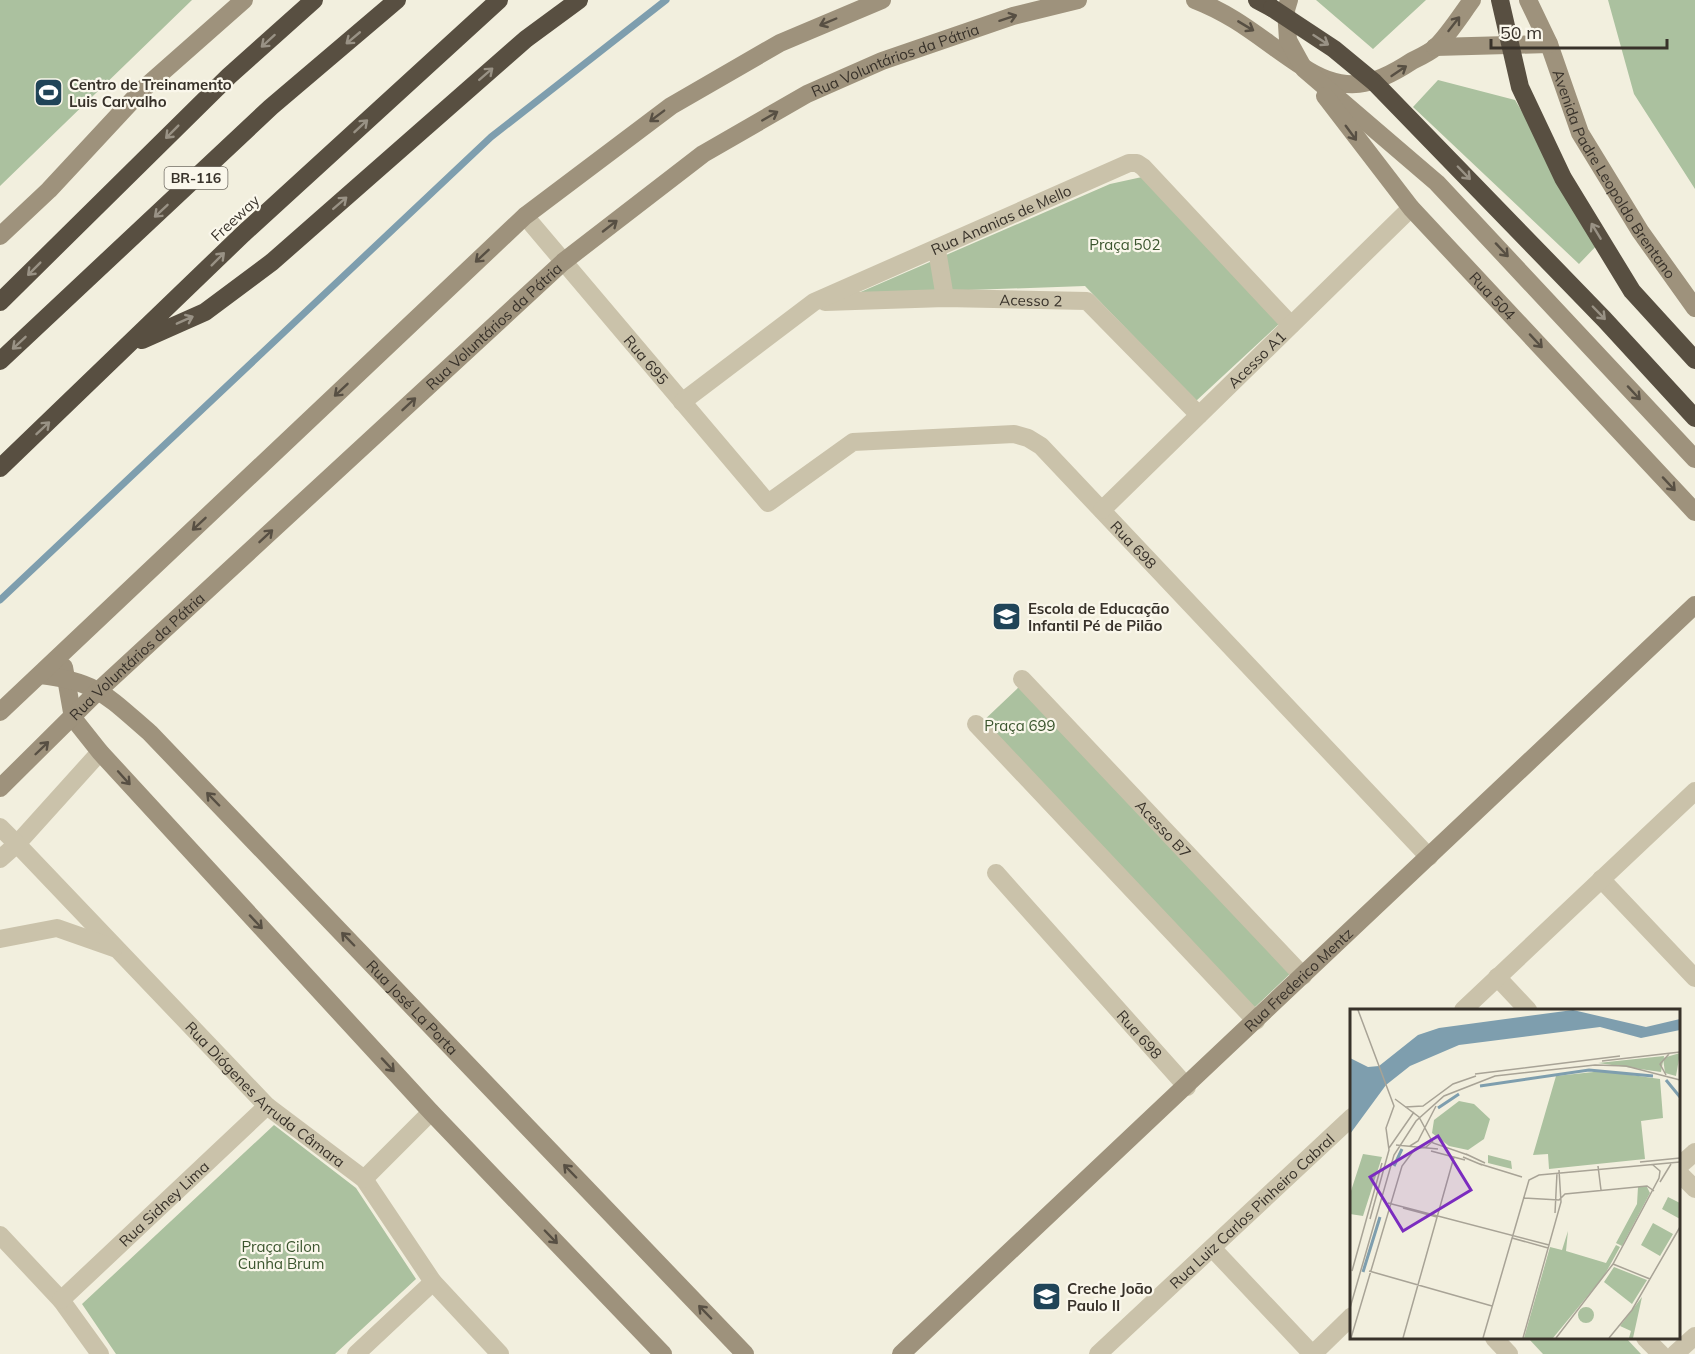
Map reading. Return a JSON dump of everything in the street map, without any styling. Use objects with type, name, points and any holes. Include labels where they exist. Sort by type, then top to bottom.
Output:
[{"type":"highway","name":"BR-116","points":[[0,361],[271,107],[397,0]]},
{"type":"highway","name":"Freeway","points":[[0,468],[132,344],[243,234],[499,0]]},
{"type":"highway","points":[[132,344],[205,312],[272,262],[526,39],[579,0]]},
{"type":"highway","points":[[1257,0],[1334,49],[1374,82],[1604,319],[1695,418]]},
{"type":"highway","points":[[1500,0],[1520,87],[1563,178],[1632,291],[1695,360]]},
{"type":"highway","points":[[0,302],[229,76],[310,3]]},
{"type":"main road","points":[[0,236],[49,189],[142,90],[244,0]]},
{"type":"main road","points":[[0,712],[525,216],[671,106],[780,43],[882,0]]},
{"type":"main road","name":"Rua Voluntários da Pátria","points":[[0,788],[99,690],[563,262],[703,154],[807,94],[882,61],[1014,16],[1078,0]]},
{"type":"main road","points":[[1194,0],[1219,10],[1260,35],[1304,69],[1437,183],[1695,459]]},
{"type":"main road","points":[[1289,0],[1286,10],[1288,40],[1304,69],[1339,83],[1365,86],[1389,77],[1435,47],[1472,0]]},
{"type":"main road","name":"Avenida Padre Leopoldo Brentano","points":[[1528,0],[1549,44],[1580,133],[1640,231],[1695,308]]},
{"type":"main road","points":[[1435,47],[1549,44]]},
{"type":"main road","name":"Rua 504","points":[[1304,69],[1362,148],[1411,208],[1695,512]]},
{"type":"main road","name":"Rua Frederico Mentz","points":[[901,1354],[1695,605]]},
{"type":"main road","points":[[63,654],[73,718],[100,752],[431,1112],[663,1354]]},
{"type":"main road","name":"Rua José La Porta","points":[[40,675],[66,678],[99,690],[150,733],[745,1354]]},
{"type":"street","name":"Rua Ananias de Mello","points":[[682,402],[814,302],[1129,164],[1137,163],[1291,325]]},
{"type":"street","name":"Acesso A1","points":[[1102,510],[1411,208]]},
{"type":"street","name":"Rua 695","points":[[525,216],[768,503]]},
{"type":"street","points":[[937,250],[945,298]]},
{"type":"street","name":"Acesso 2","points":[[814,302],[945,298],[1087,301],[1199,415]]},
{"type":"street","name":"Rua 698","points":[[768,503],[853,442],[1014,434],[1028,438],[1041,446],[1429,857]]},
{"type":"street","name":"Acesso B7","points":[[1022,679],[1303,976]]},
{"type":"street","points":[[976,724],[1256,1021]]},
{"type":"street","points":[[0,859],[17,844],[100,752]]},
{"type":"street","points":[[1465,1009],[1695,791]]},
{"type":"street","name":"Rua Diógenes Arruda Câmara","points":[[0,827],[267,1106],[364,1179],[433,1282],[500,1354]]},
{"type":"street","name":"Rua 698","points":[[996,873],[1186,1087]]},
{"type":"street","points":[[1601,879],[1695,978]]},
{"type":"street","points":[[0,939],[57,928],[118,950]]},
{"type":"street","points":[[1497,977],[1526,1009]]},
{"type":"street","name":"Rua Sidney Lima","points":[[61,1300],[267,1106]]},
{"type":"street","points":[[364,1179],[431,1112]]},
{"type":"street","name":"Rua Luiz Carlos Pinheiro Cabral","points":[[1105,1352],[1350,1119]]},
{"type":"street","points":[[1680,1165],[1695,1152]]},
{"type":"street","points":[[1680,1174],[1695,1189]]},
{"type":"street","points":[[0,1235],[61,1300],[100,1354]]},
{"type":"street","points":[[1213,1249],[1312,1354],[1350,1318]]},
{"type":"street","points":[[356,1354],[433,1282]]},
{"type":"street","points":[[1675,1354],[1695,1336]]},
{"type":"street","points":[[1495,1339],[1509,1354]]},
{"type":"street","points":[[1646,1339],[1661,1354]]},
{"type":"green space","name":"Centro de Treinamento Luis Carvalho","points":[[0,0],[192,0],[0,186]]},
{"type":"green space","points":[[1316,0],[1426,0],[1373,49]]},
{"type":"green space","points":[[1608,0],[1695,0],[1695,189],[1634,94]]},
{"type":"green space","points":[[1438,80],[1515,100],[1600,242],[1579,264],[1413,107]]},
{"type":"green space","name":"Praça 502","points":[[1142,177],[1279,324],[1196,401],[1085,286],[856,294],[1110,184]]},
{"type":"green space","name":"Praça 699","points":[[1020,686],[1293,971],[1253,1009],[980,724]]},
{"type":"green space","name":"Praça Cilon Cunha Brum","points":[[274,1125],[356,1188],[416,1279],[335,1354],[116,1354],[82,1304]]},
{"type":"green space","points":[[1529,1339],[1627,1339],[1641,1354],[1543,1354]]},
{"type":"waterway","points":[[0,600],[491,137],[666,0]]},
{"type":"place","name":"Centro de Treinamento Luis Carvalho","points":[[48,93]]},
{"type":"place","name":"Escola de Educação Infantil Pé de Pilão","points":[[1007,617]]},
{"type":"place","name":"Creche João Paulo II","points":[[1046,1297]]}]
